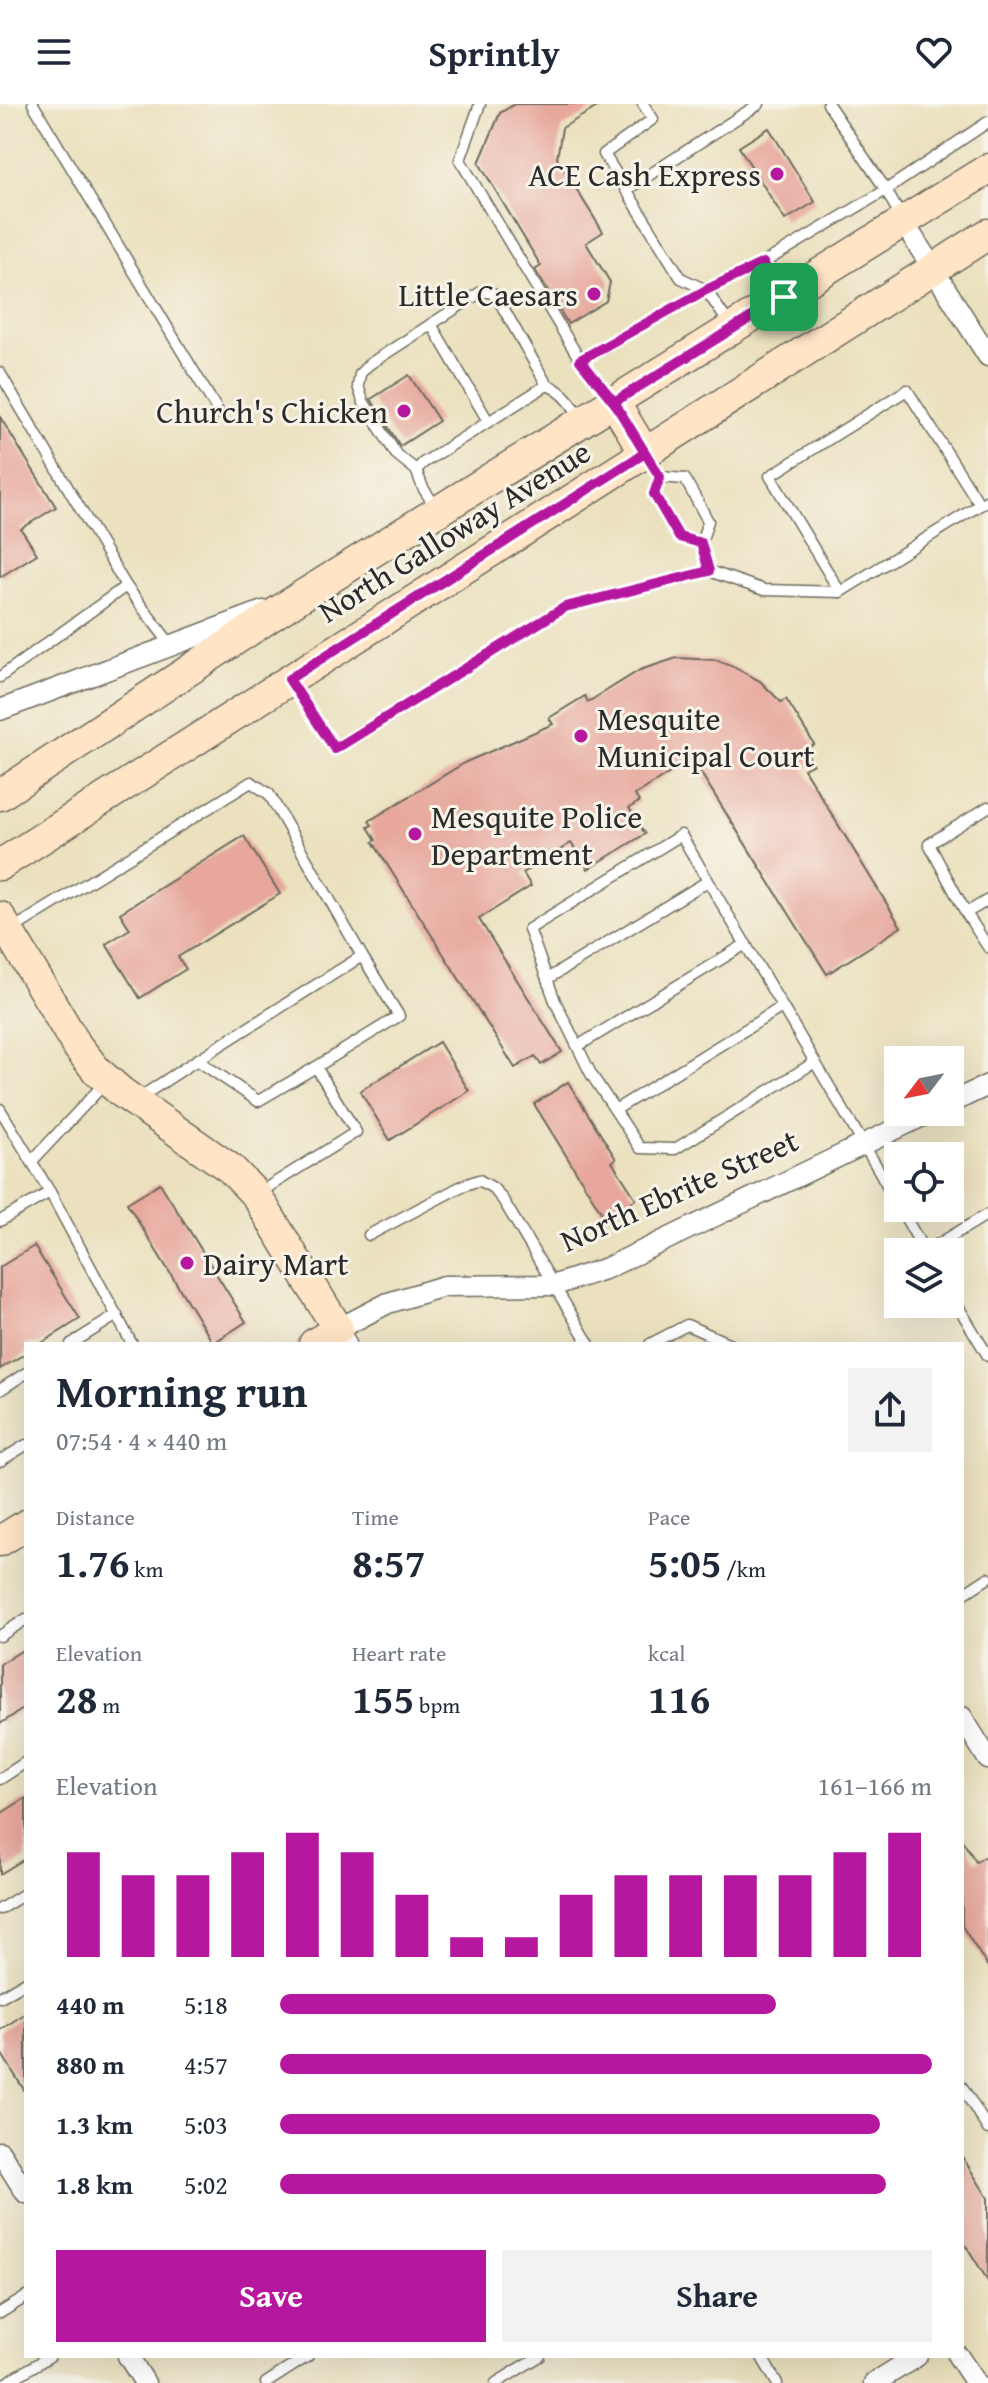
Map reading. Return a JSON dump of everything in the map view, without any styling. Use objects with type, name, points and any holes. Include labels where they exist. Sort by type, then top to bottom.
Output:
[{"type":"main road","name":"North Galloway Avenue","points":[[0,795],[300,597],[988,169]]},
{"type":"main road","name":"North Galloway Avenue","points":[[0,865],[289,679],[652,465],[988,234]]},
{"type":"main road","points":[[614,402],[652,465]]},
{"type":"main road","points":[[4,924],[77,1046],[108,1080],[231,1169],[256,1195],[333,1339]]},
{"type":"main road","points":[[0,1541],[24,1526]]},
{"type":"street","points":[[904,223],[988,356]]},
{"type":"street","points":[[0,710],[300,597]]},
{"type":"street","points":[[964,1096],[988,1085]]},
{"type":"street","name":"North Ebrite Street","points":[[333,1339],[388,1303],[444,1286],[555,1285],[607,1268],[902,1126]]},
{"type":"street","points":[[964,1720],[988,1759]]},
{"type":"street","points":[[0,2152],[24,2190]]},
{"type":"street","points":[[129,2358],[145,2383]]},
{"type":"street","points":[[874,2383],[914,2358]]},
{"type":"street","points":[[959,2358],[976,2383]]},
{"type":"lane","points":[[33,104],[219,413]]},
{"type":"lane","points":[[480,104],[460,160],[580,360],[614,402]]},
{"type":"lane","points":[[643,104],[653,119],[604,154],[681,278],[706,290],[732,329]]},
{"type":"lane","points":[[626,190],[759,104]]},
{"type":"lane","points":[[828,104],[886,190],[904,223]]},
{"type":"lane","points":[[580,360],[706,290],[763,263],[886,190],[988,122]]},
{"type":"lane","points":[[763,263],[784,297]]},
{"type":"lane","points":[[438,511],[416,470],[390,446],[363,401],[358,386],[360,374],[368,365],[481,292],[491,292],[498,299],[547,385],[566,398],[583,421]]},
{"type":"lane","points":[[431,324],[488,421]]},
{"type":"lane","points":[[0,373],[126,586],[171,645]]},
{"type":"lane","points":[[416,470],[547,385]]},
{"type":"lane","points":[[289,679],[335,749],[565,607],[709,571],[764,590],[840,592],[984,502],[907,390],[770,476],[840,592]]},
{"type":"lane","points":[[701,543],[679,537],[654,494],[652,465],[685,479],[708,521],[701,543],[709,571]]},
{"type":"lane","points":[[0,677],[126,586]]},
{"type":"lane","points":[[4,924],[251,782],[269,794],[399,1016],[258,1101],[197,1060]]},
{"type":"lane","points":[[988,807],[929,844],[988,947]]},
{"type":"lane","points":[[815,1062],[675,1149],[640,1148],[591,1074],[547,979],[529,929],[681,835],[746,944],[782,1007],[815,1062],[884,1181]]},
{"type":"lane","points":[[547,979],[708,881]]},
{"type":"lane","points":[[966,913],[988,900]]},
{"type":"lane","points":[[578,1046],[746,944]]},
{"type":"lane","points":[[135,1101],[362,956]]},
{"type":"lane","points":[[615,1110],[782,1007]]},
{"type":"lane","points":[[256,1195],[356,1132],[316,1067]]},
{"type":"lane","points":[[32,1161],[108,1080]]},
{"type":"lane","points":[[0,1109],[50,1192],[131,1342]]},
{"type":"lane","points":[[369,1235],[479,1180],[493,1188],[503,1200],[588,1342]]},
{"type":"lane","points":[[0,1221],[50,1192]]},
{"type":"lane","points":[[948,1238],[988,1214]]},
{"type":"lane","points":[[74,1342],[117,1315]]},
{"type":"lane","points":[[964,1316],[988,1356]]},
{"type":"lane","points":[[651,1342],[687,1325],[725,1342]]},
{"type":"lane","points":[[0,1390],[24,1374]]},
{"type":"lane","points":[[0,1461],[24,1446]]},
{"type":"lane","points":[[964,1594],[988,1578]]},
{"type":"lane","points":[[0,1636],[24,1620]]},
{"type":"lane","points":[[0,1779],[24,1763]]},
{"type":"lane","points":[[0,1909],[24,1894]]},
{"type":"lane","points":[[0,1997],[24,1983]]},
{"type":"lane","points":[[964,2090],[988,2129]]},
{"type":"lane","points":[[0,2313],[24,2298]]},
{"type":"lane","points":[[6,2383],[47,2358]]},
{"type":"lane","points":[[266,2383],[305,2358]]},
{"type":"lane","points":[[496,2383],[537,2358]]},
{"type":"lane","points":[[762,2358],[777,2383]]},
{"type":"building","points":[[515,104],[602,104],[562,128],[557,158],[603,232],[586,243],[610,282],[606,301],[568,324],[535,270],[541,266],[479,163],[500,113]]},
{"type":"building","name":"ACE Cash Express","points":[[769,128],[815,202],[785,220],[739,147]]},
{"type":"building","name":"Church's Chicken","points":[[409,375],[439,421],[400,446],[371,399]]},
{"type":"building","points":[[0,417],[56,507],[21,529],[37,554],[0,577]]},
{"type":"building","points":[[677,658],[716,660],[760,681],[781,702],[786,699],[814,744],[805,750],[813,764],[804,769],[901,927],[827,974],[692,759],[635,795],[639,802],[629,808],[645,834],[588,869],[571,843],[523,873],[531,886],[479,919],[562,1052],[541,1065],[535,1056],[515,1068],[373,842],[376,840],[368,827],[372,825],[369,821],[466,762],[553,724],[549,718],[585,696],[588,702],[640,670]]},
{"type":"building","points":[[244,836],[280,894],[178,957],[186,969],[140,998],[106,944],[130,929],[120,913]]},
{"type":"building","points":[[439,1042],[469,1091],[390,1140],[360,1091]]},
{"type":"building","points":[[568,1082],[616,1159],[612,1162],[636,1199],[605,1218],[534,1104]]},
{"type":"building","name":"Dairy Mart","points":[[160,1183],[246,1322],[212,1342],[127,1203]]},
{"type":"building","points":[[34,1246],[80,1319],[43,1342],[24,1342],[24,1354],[0,1369],[0,1267]]},
{"type":"building","points":[[24,1649],[24,1708],[0,1724],[0,1664]]},
{"type":"building","points":[[24,1799],[24,1859],[0,1874],[0,1814]]},
{"type":"building","points":[[964,1843],[976,1862],[988,1855],[988,1967],[964,1929]]},
{"type":"building","points":[[24,2014],[24,2090],[0,2051],[0,2030]]},
{"type":"building","points":[[964,2159],[988,2198],[988,2281],[964,2242]]},
{"type":"place","name":"ACE Cash Express","points":[[777,174]]},
{"type":"place","name":"Little Caesars","points":[[594,294]]},
{"type":"place","name":"Church's Chicken","points":[[404,411]]},
{"type":"place","name":"Mesquite Municipal Court","points":[[581,736]]},
{"type":"place","name":"Mesquite Police Department","points":[[415,834]]},
{"type":"place","name":"Dairy Mart","points":[[187,1263]]},
{"type":"route","points":[[784,297],[614,402],[645,453],[289,679],[335,749],[565,607],[709,571],[701,543],[679,537],[654,494],[660,477],[614,402],[580,360],[706,290],[763,263],[784,297]]}]
